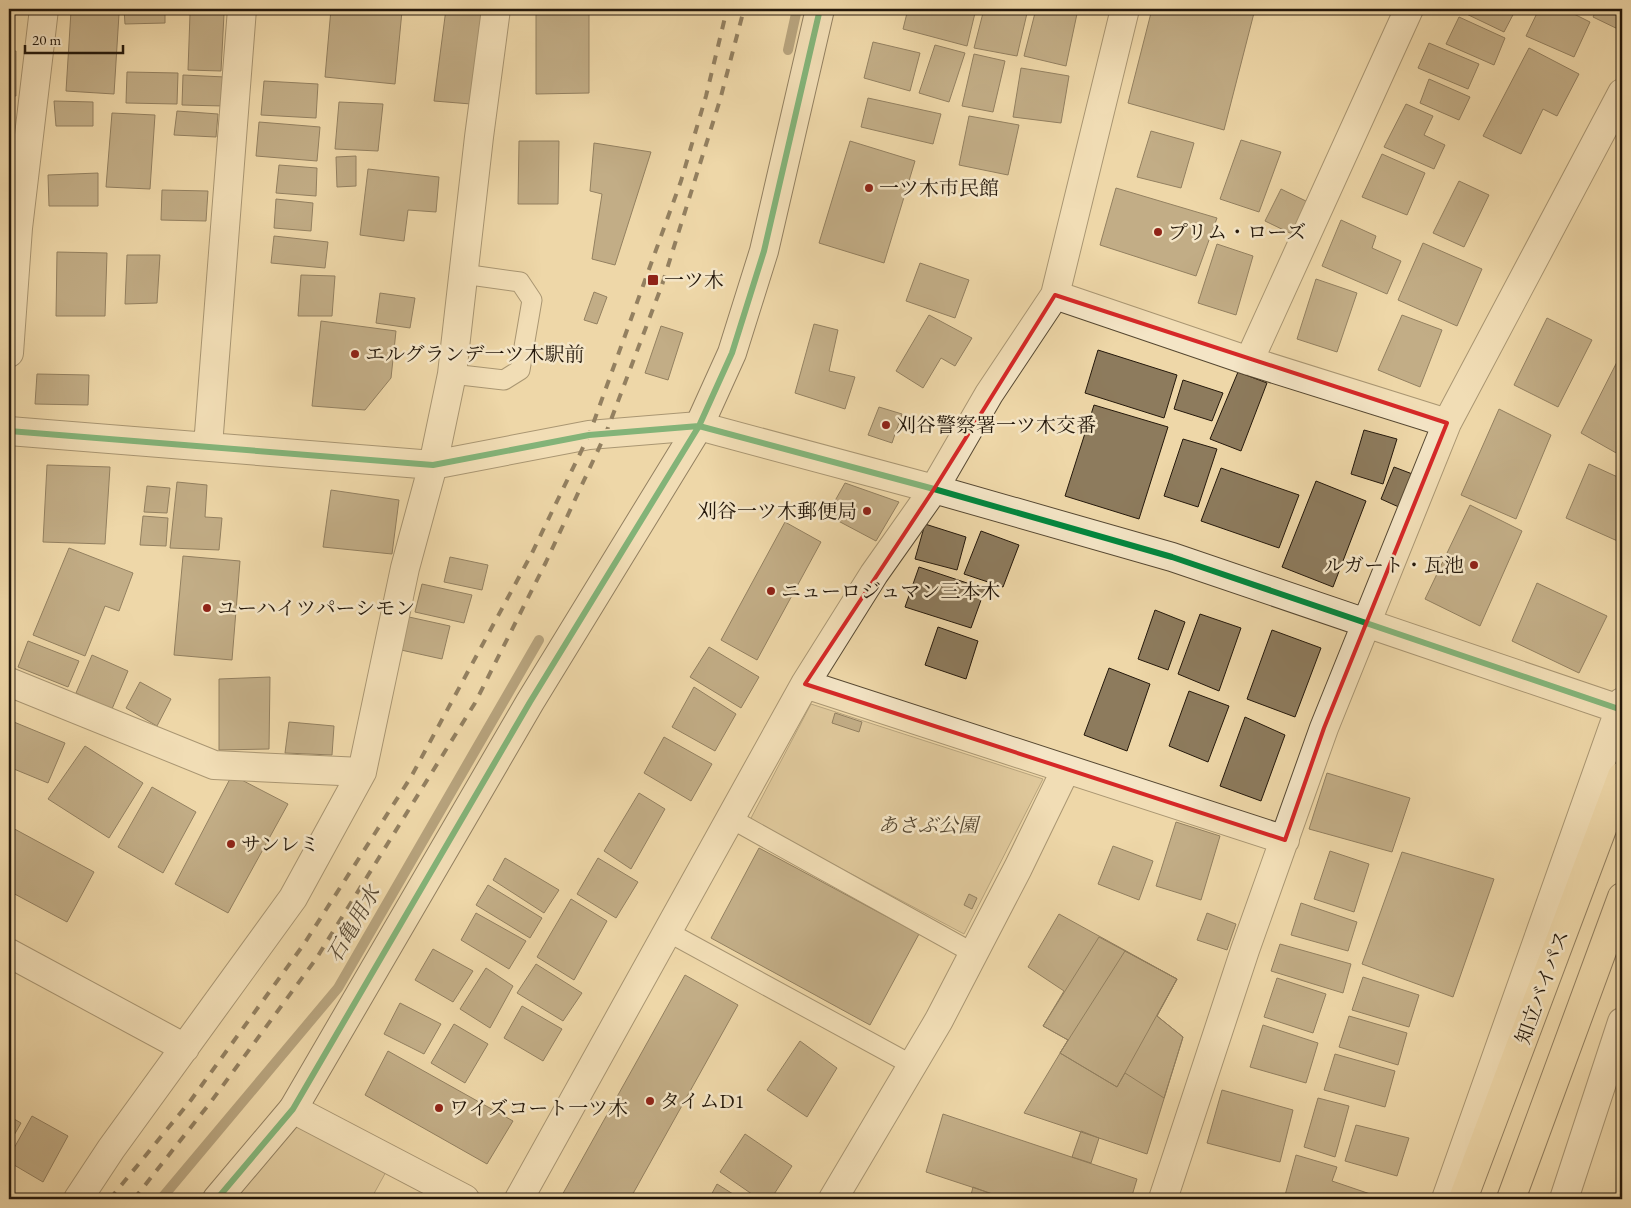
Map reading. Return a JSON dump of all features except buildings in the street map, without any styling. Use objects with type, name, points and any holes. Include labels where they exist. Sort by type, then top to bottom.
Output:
[{"type":"highway","name":"知立バイパス","points":[[1463,1199],[1622,776]]},
{"type":"highway","points":[[1511,1199],[1622,897]]},
{"type":"street","points":[[9,353],[14,228],[44,9]]},
{"type":"street","points":[[208,446],[242,9]]},
{"type":"street","points":[[78,1199],[111,1149],[293,898],[362,772],[405,568],[434,465],[452,374],[496,9]]},
{"type":"street","points":[[217,1199],[293,1109],[530,702],[699,426],[732,353],[764,251],[820,9]]},
{"type":"street","points":[[519,1199],[805,684],[874,574],[934,489],[990,394],[1055,295],[1125,9]]},
{"type":"street","points":[[1249,361],[1409,9]]},
{"type":"street","points":[[1163,1199],[1245,950],[1324,728],[1447,424],[1622,93]]},
{"type":"street","points":[[1055,295],[1249,361],[1447,424]]},
{"type":"street","points":[[9,431],[434,465],[588,435],[699,426],[934,489],[1172,557],[1621,706],[1446,1199]]},
{"type":"street","points":[[9,682],[214,765],[362,772]]},
{"type":"street","points":[[805,684],[1285,840]]},
{"type":"street","points":[[833,1199],[912,1066],[973,953],[1066,769]]},
{"type":"street","points":[[9,953],[186,1048]]},
{"type":"street","points":[[1564,1199],[1622,1022]]},
{"type":"street","points":[[293,1109],[465,1199]]},
{"type":"lane","points":[[452,374],[504,380],[520,370],[532,300],[520,282],[463,274]]},
{"type":"lane","points":[[730,818],[973,953]]},
{"type":"lane","points":[[668,932],[912,1066]]},
{"type":"highlighted area","points":[[1055,295],[1447,423],[1324,728],[1285,840],[805,684],[934,489]]},
{"type":"green space","name":"あさぶ公園","points":[[811,704],[1043,779],[964,934],[750,820]]},
{"type":"green space","points":[[291,1115],[387,1170],[371,1199],[237,1199]]},
{"type":"waterway","name":"石亀用水","points":[[788,50],[797,9]]},
{"type":"waterway","name":"石亀用水","points":[[161,1199],[338,988],[539,640]]},
{"type":"railway","points":[[110,1199],[191,1100],[304,944],[411,777],[532,553],[589,435],[681,181],[706,96],[727,9]]},
{"type":"railway","points":[[134,1199],[210,1103],[316,959],[475,703],[546,562],[606,433],[662,285],[720,100],[744,9]]},
{"type":"cycle path","points":[[217,1199],[293,1109],[530,702],[699,426],[732,353],[764,251],[820,9]]},
{"type":"cycle path","points":[[9,431],[433,465],[589,435],[699,426],[934,489],[1172,557],[1619,709]]},
{"type":"place","name":"一ツ木市民館","points":[[869,188]]},
{"type":"place","name":"プリム・ローズ","points":[[1158,232]]},
{"type":"place","name":"一ツ木","points":[[653,280]]},
{"type":"place","name":"エルグランデ一ツ木駅前","points":[[355,354]]},
{"type":"place","name":"刈谷警察署一ツ木交番","points":[[886,425]]},
{"type":"place","name":"刈谷一ツ木郵便局","points":[[867,511]]},
{"type":"place","name":"ルガート・瓦池","points":[[1474,565]]},
{"type":"place","name":"ニューロジュマン三本木","points":[[771,591]]},
{"type":"place","name":"ユーハイツパーシモン","points":[[207,608]]},
{"type":"place","name":"サンレミ","points":[[231,844]]},
{"type":"place","name":"タイムD1","points":[[650,1101]]},
{"type":"place","name":"ワイズコート一ツ木","points":[[439,1108]]}]
